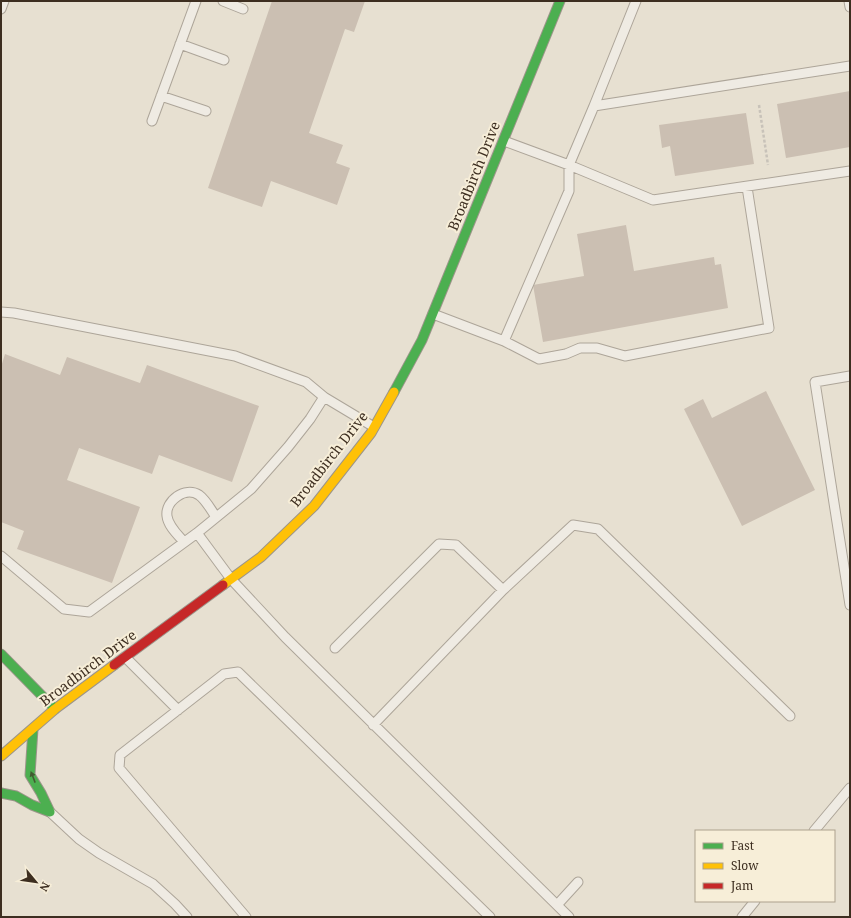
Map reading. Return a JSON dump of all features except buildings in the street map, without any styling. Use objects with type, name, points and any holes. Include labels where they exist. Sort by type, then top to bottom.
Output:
[{"type":"street","name":"Broadbirch Drive","points":[[1,756],[55,709],[261,557],[314,506],[374,427],[422,340],[560,1]]},
{"type":"street","points":[[1,654],[55,709]]},
{"type":"street","points":[[33,729],[30,775],[50,812]]},
{"type":"street","points":[[1,793],[16,796],[32,805],[50,812]]},
{"type":"lane","points":[[1,9],[4,1]]},
{"type":"lane","points":[[152,121],[196,1]]},
{"type":"lane","points":[[223,1],[243,8]]},
{"type":"lane","points":[[504,341],[569,191],[569,165],[636,1]]},
{"type":"lane","points":[[849,1],[850,7]]},
{"type":"lane","points":[[180,44],[224,60]]},
{"type":"lane","points":[[594,106],[850,66]]},
{"type":"lane","points":[[161,96],[206,111]]},
{"type":"lane","points":[[503,141],[569,165],[653,200],[850,171]]},
{"type":"lane","points":[[433,314],[504,341],[539,358],[566,354],[580,348],[597,348],[625,356],[769,328],[747,187]]},
{"type":"lane","points":[[1,312],[14,313],[122,333],[235,356],[306,382],[324,396],[374,427]]},
{"type":"lane","points":[[850,376],[815,382],[850,605]]},
{"type":"lane","points":[[1,556],[64,609],[89,612],[196,533],[251,489],[288,447],[310,419],[324,396]]},
{"type":"lane","points":[[184,542],[169,523],[167,516],[167,510],[174,499],[186,492],[198,495],[216,517]]},
{"type":"lane","points":[[373,724],[503,590],[573,525],[598,529],[790,716]]},
{"type":"lane","points":[[196,533],[231,579],[285,637],[569,917]]},
{"type":"lane","points":[[335,648],[439,544],[456,545],[503,590]]},
{"type":"lane","points":[[125,658],[178,710]]},
{"type":"lane","points":[[246,917],[119,768],[120,755],[224,674],[238,672],[490,917]]},
{"type":"lane","points":[[815,830],[850,788]]},
{"type":"lane","points":[[50,812],[79,839],[99,853],[153,884],[176,904],[187,917]]},
{"type":"lane","points":[[556,905],[578,882]]},
{"type":"lane","points":[[742,917],[754,902]]},
{"type":"path","points":[[759,105],[768,165]]},
{"type":"traffic: fast","points":[[394,392],[422,340],[560,1]]},
{"type":"traffic: fast","points":[[1,654],[55,709]]},
{"type":"traffic: fast","points":[[33,729],[30,775],[50,812]]},
{"type":"traffic: fast","points":[[1,793],[16,796],[32,805],[50,812]]},
{"type":"traffic: slow","points":[[223,585],[261,557],[314,506],[371,433],[394,392]]},
{"type":"traffic: slow","points":[[1,756],[55,709],[114,665]]},
{"type":"traffic: jam","points":[[114,665],[223,585]]}]
